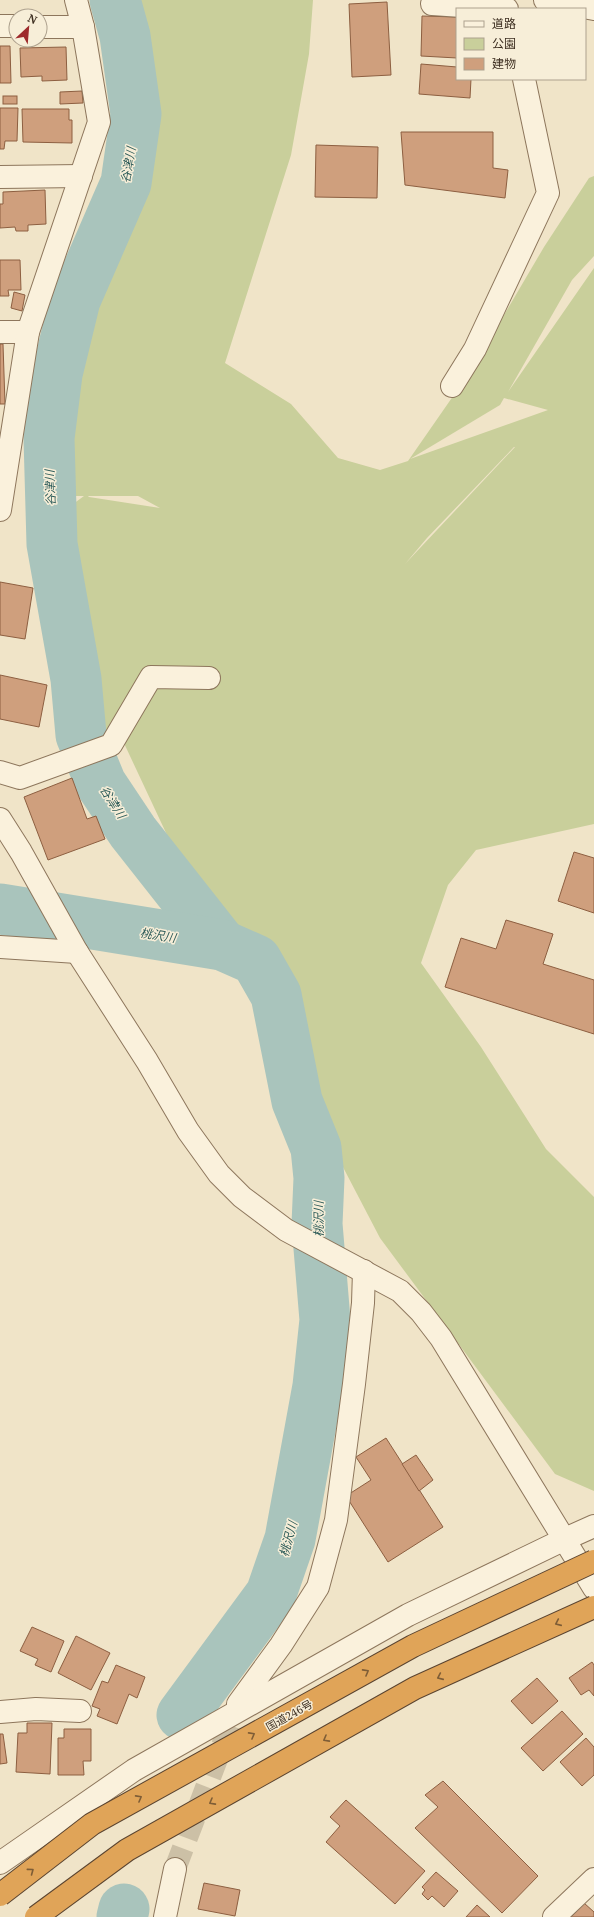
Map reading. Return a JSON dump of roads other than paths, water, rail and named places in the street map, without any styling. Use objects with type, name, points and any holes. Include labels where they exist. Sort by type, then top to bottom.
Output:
[{"type":"highway","name":"国道246号","points":[[0,1894],[92,1824],[413,1646],[594,1561]]},
{"type":"highway","points":[[36,1917],[127,1850],[416,1688],[594,1607]]},
{"type":"street","points":[[0,510],[3,482],[28,332],[99,122],[83,27],[76,0]]},
{"type":"street","points":[[545,0],[594,9]]},
{"type":"street","points":[[432,4],[493,8]]},
{"type":"street","points":[[48,26],[83,27]]},
{"type":"street","points":[[452,386],[474,349],[548,193],[524,80]]},
{"type":"street","points":[[0,177],[81,176]]},
{"type":"street","points":[[0,332],[28,332]]},
{"type":"street","points":[[0,772],[20,778],[111,745],[151,677],[208,678]]},
{"type":"street","points":[[0,819],[21,852],[77,952],[147,1061],[188,1131],[219,1174],[242,1197],[286,1230],[400,1291],[421,1312],[441,1338],[594,1588]]},
{"type":"street","points":[[0,947],[77,952]]},
{"type":"street","points":[[238,1704],[280,1645],[318,1587],[336,1520],[354,1384],[363,1303],[358,1268]]},
{"type":"street","points":[[0,1863],[134,1770],[408,1615],[564,1539],[594,1526]]},
{"type":"street","points":[[0,1712],[36,1709],[80,1711]]},
{"type":"street","points":[[165,1917],[174,1869]]},
{"type":"street","points":[[554,1917],[593,1881]]},
{"type":"water","points":[[0,888],[22,894],[24,902],[0,896]]},
{"type":"waterway","name":"谷津川","points":[[115,0],[125,36],[136,114],[126,183],[75,300],[57,374],[49,438],[52,544],[76,679],[81,735],[101,784],[133,832],[222,945]]},
{"type":"waterway","name":"桃沢川","points":[[0,909],[222,945],[256,960],[276,995],[297,1101],[316,1148],[319,1178],[317,1224],[325,1320],[318,1386],[290,1539],[271,1594],[182,1715]]},
{"type":"waterway","name":"桃沢川","points":[[122,1917],[124,1909]]},
{"type":"tunnel","points":[[175,1869],[238,1704]]}]
